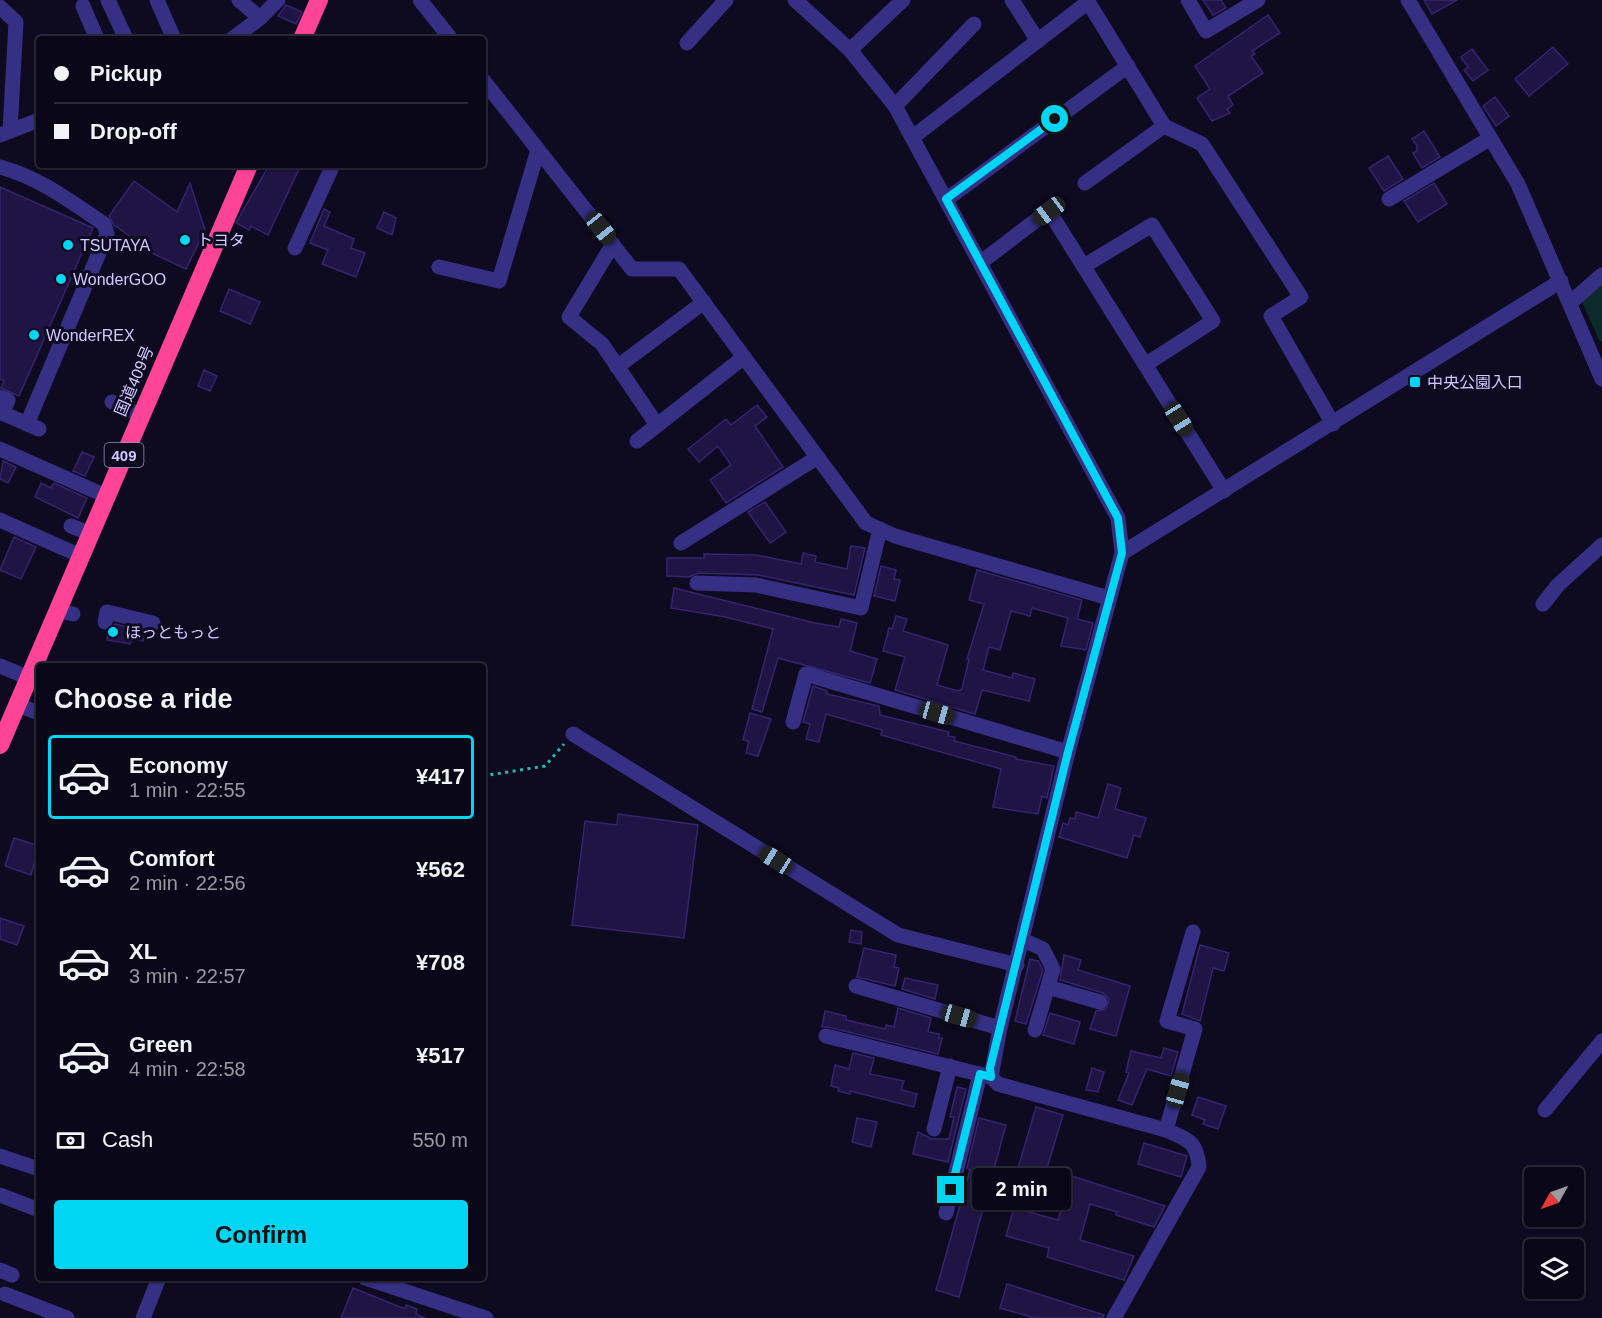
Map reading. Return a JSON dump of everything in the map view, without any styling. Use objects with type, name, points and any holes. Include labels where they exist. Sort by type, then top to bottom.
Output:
[{"type":"highway","points":[[303,36],[319,0]]},
{"type":"highway","name":"国道409号","points":[[0,745],[29,678],[32,652],[56,616],[67,576],[81,556],[91,534],[248,168]]},
{"type":"street","points":[[108,0],[125,36]]},
{"type":"street","points":[[157,0],[173,36]]},
{"type":"street","points":[[239,0],[260,18]]},
{"type":"street","points":[[236,36],[260,18],[278,0]]},
{"type":"street","points":[[420,0],[449,36]]},
{"type":"street","points":[[687,43],[726,0]]},
{"type":"street","points":[[795,0],[850,50],[895,106],[1118,518],[1122,553],[1068,752],[1017,965],[946,1213]]},
{"type":"street","points":[[850,50],[903,0]]},
{"type":"street","points":[[1012,0],[1038,40]]},
{"type":"street","points":[[1188,0],[1206,31],[1258,0]]},
{"type":"street","points":[[1408,0],[1518,184],[1602,379]]},
{"type":"street","points":[[913,136],[1088,1],[1164,126],[1202,144],[1301,297],[1271,316],[1333,424]]},
{"type":"street","points":[[83,6],[95,36]]},
{"type":"street","points":[[0,7],[16,22],[5,133],[36,121]]},
{"type":"street","points":[[895,106],[974,24]]},
{"type":"street","points":[[946,199],[1128,66]]},
{"type":"street","points":[[486,84],[632,269],[679,269],[866,523],[1109,598]]},
{"type":"street","points":[[1085,183],[1164,126]]},
{"type":"street","points":[[1389,199],[1489,138]]},
{"type":"street","points":[[439,267],[499,281],[538,150]]},
{"type":"street","points":[[0,167],[25,174],[48,186],[104,224],[107,234],[33,426],[2,412],[8,400],[0,396]]},
{"type":"street","points":[[295,249],[332,168]]},
{"type":"street","points":[[980,263],[1053,208],[1084,266],[1224,491]]},
{"type":"street","points":[[1084,266],[1152,225],[1207,311],[1213,321],[1145,365]]},
{"type":"street","points":[[613,244],[568,317],[602,344],[657,425]]},
{"type":"street","points":[[1570,303],[1602,275]]},
{"type":"street","points":[[1122,553],[1561,282]]},
{"type":"street","points":[[617,367],[704,302]]},
{"type":"street","points":[[637,441],[744,357]]},
{"type":"street","points":[[112,402],[140,415]]},
{"type":"street","points":[[0,449],[106,496]]},
{"type":"street","points":[[681,543],[818,457]]},
{"type":"street","points":[[0,520],[81,556]]},
{"type":"street","points":[[71,526],[91,534]]},
{"type":"street","points":[[697,583],[756,585],[861,608],[880,529]]},
{"type":"street","points":[[1543,604],[1558,585],[1602,545]]},
{"type":"street","points":[[105,621],[107,612],[153,622]]},
{"type":"street","points":[[0,666],[29,678]]},
{"type":"street","points":[[794,722],[806,674],[1068,752]]},
{"type":"street","points":[[17,705],[36,712]]},
{"type":"street","points":[[573,734],[898,935],[1017,965]]},
{"type":"street","points":[[1166,1130],[1195,1029],[1167,1021],[1193,932]]},
{"type":"street","points":[[1023,940],[1043,949],[1053,969],[1035,1030]]},
{"type":"street","points":[[856,986],[1000,1028]]},
{"type":"street","points":[[1048,987],[1100,1002]]},
{"type":"street","points":[[826,1036],[986,1075],[998,1084],[1166,1130],[1190,1141],[1198,1151],[1199,1167],[1114,1318]]},
{"type":"street","points":[[1545,1110],[1602,1041]]},
{"type":"street","points":[[934,1129],[950,1066]]},
{"type":"street","points":[[11,1156],[36,1168]]},
{"type":"street","points":[[0,1195],[36,1209]]},
{"type":"street","points":[[143,1318],[158,1281]]},
{"type":"street","points":[[372,1281],[451,1313],[486,1318]]},
{"type":"street","points":[[5,1286],[67,1318]]},
{"type":"path","points":[[486,776],[545,766],[573,734]]},
{"type":"green space","points":[[1602,284],[1602,341],[1600,342],[1582,302]]},
{"type":"building","points":[[1203,0],[1221,0],[1226,8],[1213,15]]},
{"type":"building","points":[[1424,0],[1457,0],[1432,14]]},
{"type":"building","points":[[286,5],[302,12],[296,24],[278,16]]},
{"type":"building","points":[[1268,15],[1280,33],[1252,51],[1255,54],[1251,56],[1263,73],[1228,96],[1233,105],[1227,109],[1230,113],[1212,121],[1197,98],[1210,89],[1195,66]]},
{"type":"building","points":[[1553,47],[1568,64],[1529,96],[1515,79]]},
{"type":"building","points":[[1472,49],[1488,70],[1473,81],[1464,70],[1468,67],[1461,57]]},
{"type":"building","points":[[1495,97],[1509,116],[1496,126],[1483,106]]},
{"type":"building","points":[[1424,131],[1440,157],[1422,168],[1413,153],[1417,151],[1417,146],[1412,139]]},
{"type":"building","points":[[1388,156],[1403,179],[1384,191],[1369,168]]},
{"type":"building","points":[[267,168],[300,168],[268,235],[251,226],[249,230],[236,223]]},
{"type":"building","points":[[134,181],[177,212],[190,183],[205,230],[186,269],[156,255],[114,225],[109,216]]},
{"type":"building","points":[[1434,183],[1447,204],[1418,222],[1404,201]]},
{"type":"building","points":[[0,187],[93,228],[19,396],[1,388],[4,381],[0,379]]},
{"type":"building","points":[[324,209],[330,212],[324,226],[354,239],[351,248],[365,253],[356,277],[322,264],[328,250],[310,243]]},
{"type":"building","points":[[384,212],[396,218],[392,235],[377,228]]},
{"type":"building","points":[[229,289],[260,302],[250,324],[220,311]]},
{"type":"building","points":[[204,370],[217,376],[210,391],[198,386]]},
{"type":"building","points":[[757,405],[767,417],[755,426],[783,467],[726,503],[710,480],[731,465],[718,446],[699,462],[688,449],[726,419],[731,425]]},
{"type":"building","points":[[82,452],[94,457],[85,476],[73,471]]},
{"type":"building","points":[[3,461],[16,467],[8,483],[0,479]]},
{"type":"building","points":[[41,483],[51,488],[54,483],[87,498],[78,518],[35,497]]},
{"type":"building","points":[[765,502],[786,532],[770,543],[748,512]]},
{"type":"building","points":[[14,537],[36,547],[21,579],[0,570]]},
{"type":"building","points":[[851,546],[865,548],[854,595],[758,575],[699,573],[689,577],[667,576],[667,558],[704,558],[704,554],[757,555],[801,564],[803,553],[816,556],[815,562],[847,569]]},
{"type":"building","points":[[881,566],[896,570],[894,579],[900,580],[895,601],[874,596]]},
{"type":"building","points":[[977,570],[1082,600],[1077,619],[1093,623],[1086,650],[1061,646],[1068,618],[1032,608],[1030,616],[1011,611],[1000,650],[989,647],[983,670],[1012,678],[1013,673],[1035,679],[1029,701],[982,690],[975,714],[895,690],[905,657],[883,651],[889,628],[892,629],[896,616],[907,619],[903,631],[948,645],[937,685],[958,691],[962,689],[969,659],[967,659],[984,604],[969,600]]},
{"type":"building","points":[[674,588],[815,623],[839,627],[841,619],[857,623],[850,651],[877,659],[870,683],[778,658],[762,712],[752,709],[773,629],[725,617],[671,608]]},
{"type":"building","points":[[115,624],[145,631],[143,641],[132,638],[130,644],[107,640],[108,631]]},
{"type":"building","points":[[813,686],[827,691],[827,694],[879,706],[880,715],[949,732],[948,736],[955,737],[954,741],[1016,757],[1016,759],[1054,766],[1047,798],[1042,796],[1038,814],[993,807],[1001,769],[881,735],[882,730],[826,714],[819,742],[806,739],[810,724],[803,722]]},
{"type":"building","points":[[750,713],[771,719],[758,756],[746,753],[749,741],[743,740]]},
{"type":"building","points":[[1108,784],[1121,788],[1115,809],[1146,818],[1140,837],[1134,835],[1127,858],[1059,837],[1063,823],[1068,825],[1070,818],[1075,819],[1076,812],[1098,818]]},
{"type":"building","points":[[618,814],[698,825],[684,938],[572,925],[585,821],[617,825]]},
{"type":"building","points":[[14,838],[36,845],[36,857],[31,875],[5,866]]},
{"type":"building","points":[[0,918],[24,926],[17,945],[0,939]]},
{"type":"building","points":[[851,930],[862,932],[861,944],[849,942]]},
{"type":"building","points":[[1200,945],[1229,953],[1224,971],[1213,968],[1200,1021],[1182,1014]]},
{"type":"building","points":[[864,948],[896,955],[894,967],[899,968],[895,986],[857,977]]},
{"type":"building","points":[[1064,955],[1081,960],[1078,970],[1130,986],[1116,1036],[1090,1029],[1096,1011],[1106,1009],[1109,999],[1103,993],[1060,980]]},
{"type":"building","points":[[1030,959],[1038,961],[1043,970],[1026,1024],[1015,1021]]},
{"type":"building","points":[[905,978],[938,985],[935,999],[902,989]]},
{"type":"building","points":[[898,1008],[931,1018],[928,1032],[939,1034],[939,1038],[942,1038],[938,1054],[822,1027],[825,1011],[846,1016],[846,1020],[885,1029],[886,1025],[894,1027]]},
{"type":"building","points":[[1050,1013],[1080,1022],[1074,1044],[1043,1035]]},
{"type":"building","points":[[1164,1048],[1178,1052],[1171,1076],[1147,1069],[1132,1105],[1118,1100],[1129,1073],[1126,1072],[1131,1051],[1161,1058]]},
{"type":"building","points":[[853,1053],[874,1058],[870,1074],[904,1081],[901,1090],[917,1094],[914,1107],[850,1091],[850,1094],[838,1091],[839,1088],[831,1086],[835,1065],[849,1069]]},
{"type":"building","points":[[1092,1068],[1104,1072],[1098,1092],[1086,1090]]},
{"type":"building","points":[[957,1087],[966,1089],[948,1162],[913,1154],[918,1132],[932,1139],[949,1139],[954,1117],[950,1117]]},
{"type":"building","points":[[1198,1097],[1226,1106],[1218,1129],[1203,1124],[1205,1120],[1192,1115]]},
{"type":"building","points":[[1036,1107],[1063,1115],[1047,1168],[1165,1206],[1154,1227],[1090,1204],[1080,1240],[1134,1256],[1124,1280],[1047,1257],[1049,1248],[1006,1236],[1014,1208],[1058,1220],[1065,1196],[1014,1182]]},
{"type":"building","points":[[857,1118],[877,1122],[871,1147],[852,1142]]},
{"type":"building","points":[[979,1118],[1006,1125],[959,1297],[936,1290],[970,1170],[967,1168]]},
{"type":"building","points":[[1144,1143],[1187,1156],[1181,1177],[1138,1164]]},
{"type":"building","points":[[1007,1284],[1104,1315],[1103,1318],[1035,1318],[1000,1308]]},
{"type":"building","points":[[353,1288],[405,1309],[406,1305],[417,1309],[416,1314],[425,1318],[341,1318]]},
{"type":"place","name":"トヨタ","points":[[185,240]]},
{"type":"place","name":"TSUTAYA","points":[[68,245]]},
{"type":"place","name":"WonderGOO","points":[[61,279]]},
{"type":"place","name":"WonderREX","points":[[34,335]]},
{"type":"place","name":"中央公園入口","points":[[1415,382]]},
{"type":"place","name":"ほっともっと","points":[[113,632]]},
{"type":"route","points":[[951,1190],[980,1074],[991,1077],[990,1068],[1068,752],[1122,553],[1118,518],[1063,420],[946,199],[1055,119]]}]
